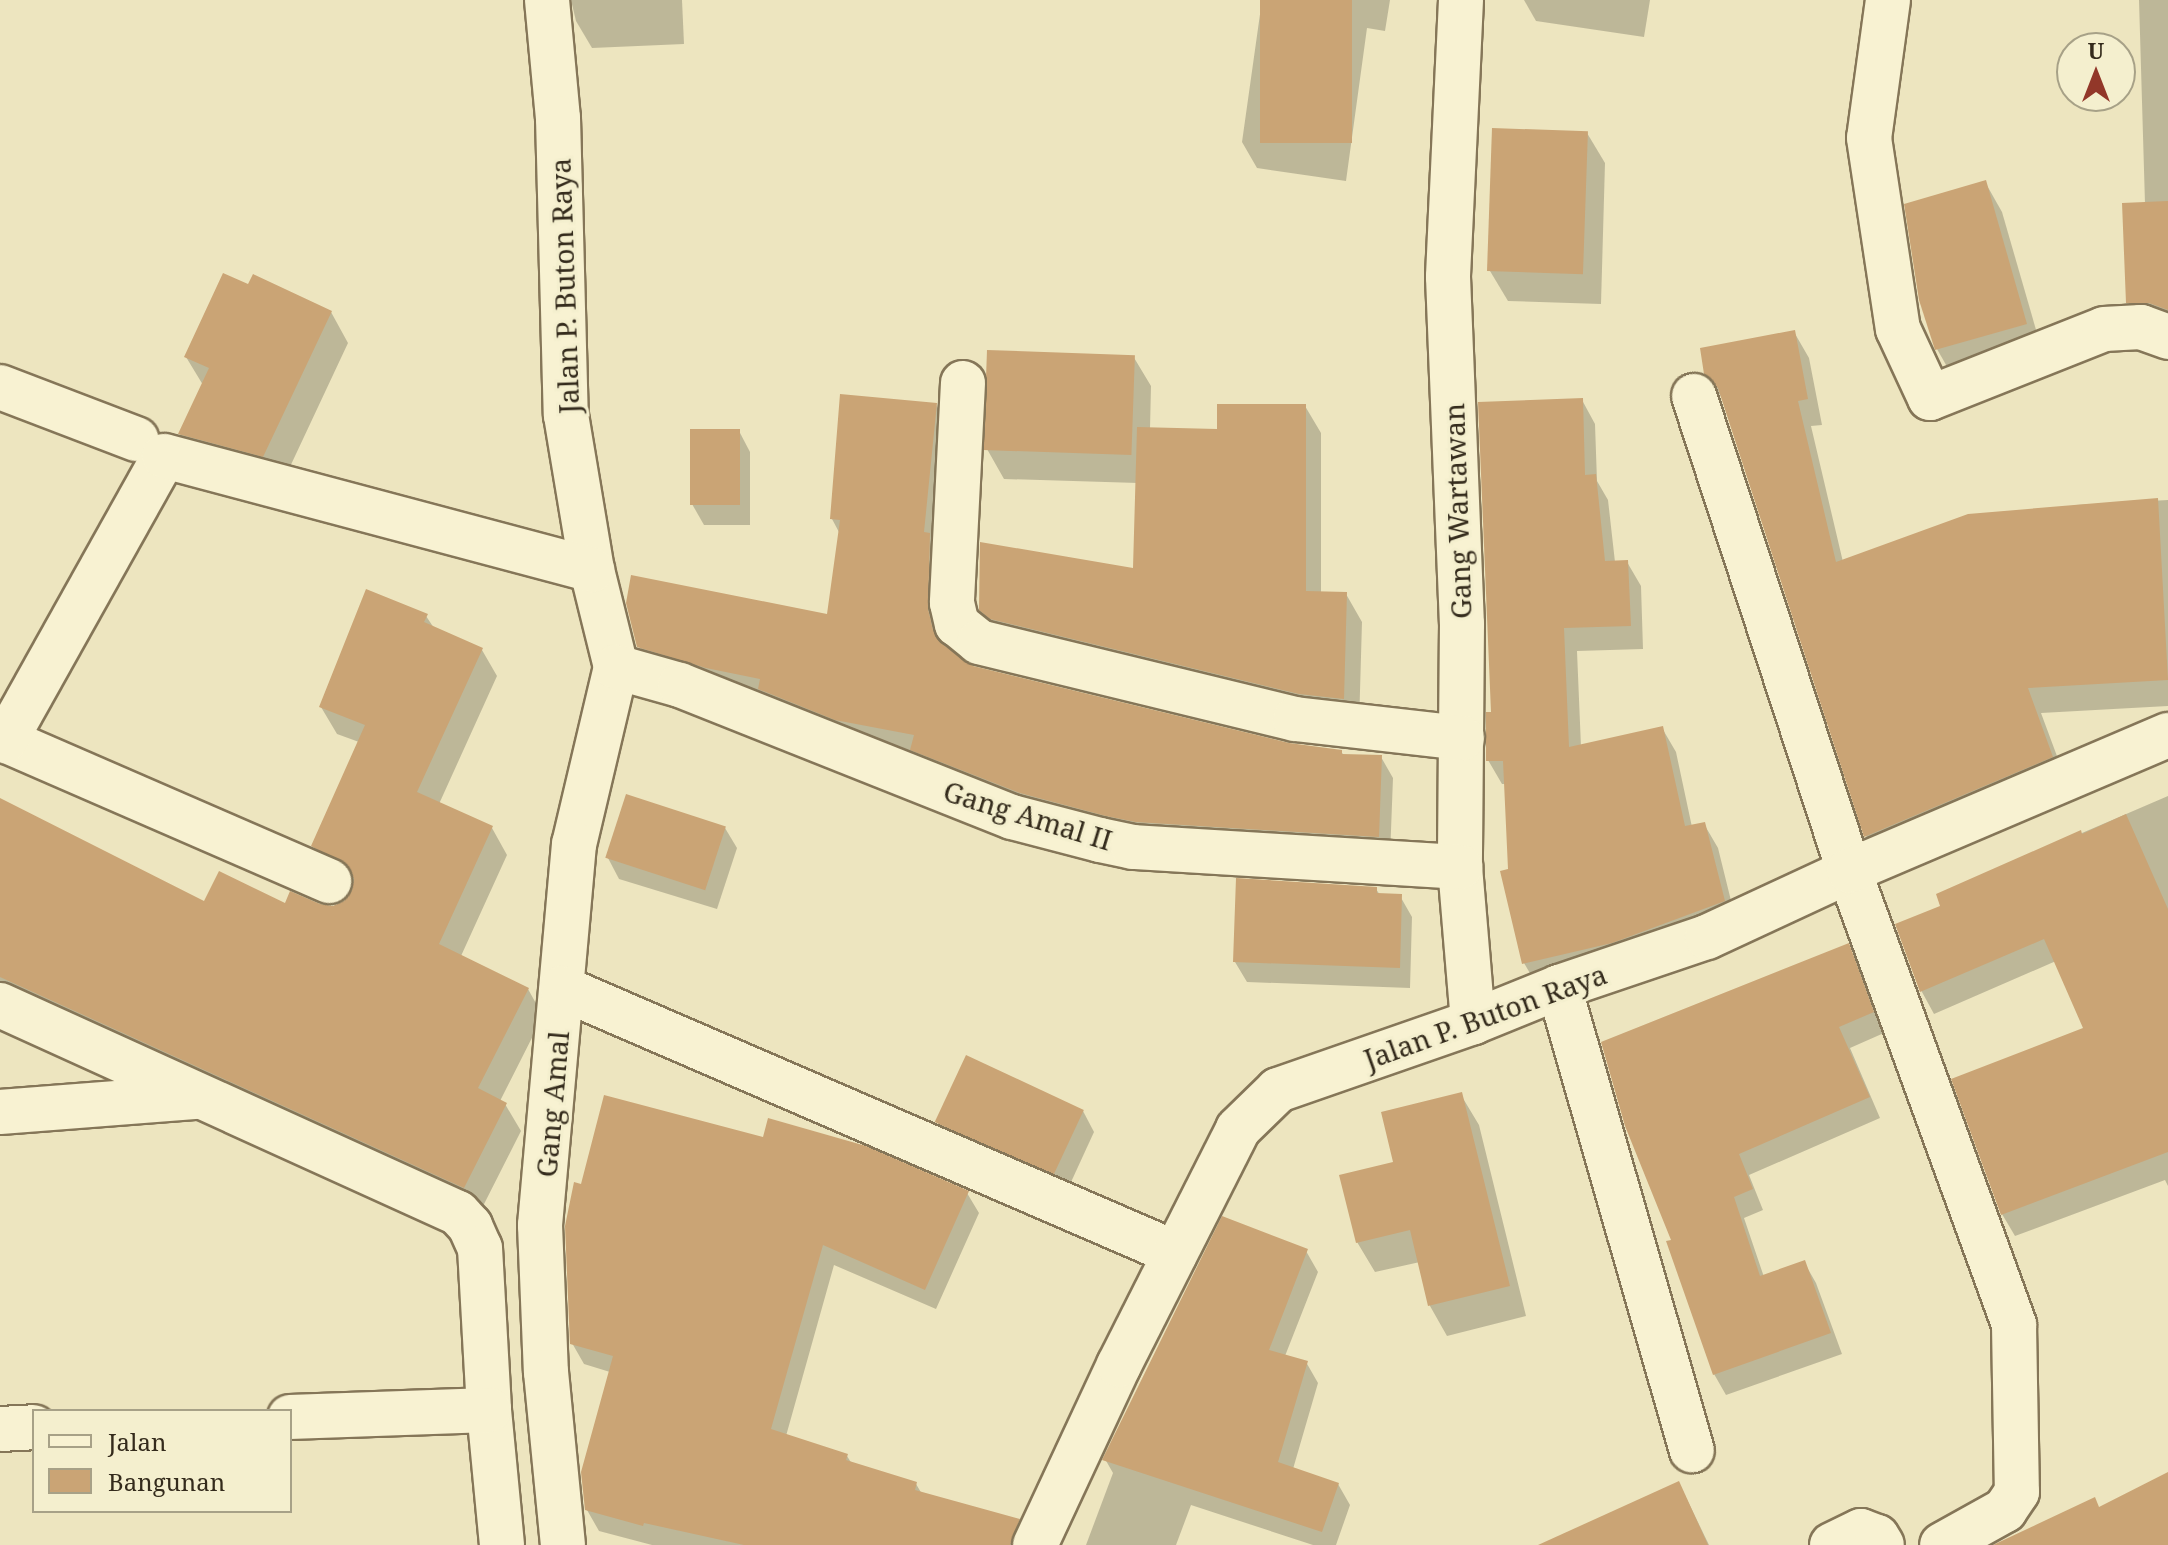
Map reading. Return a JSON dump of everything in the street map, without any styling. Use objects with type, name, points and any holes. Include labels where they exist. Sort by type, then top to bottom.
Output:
[{"type":"street","name":"Jalan P. Buton Raya","points":[[547,0],[558,118],[566,415],[592,570],[616,667]]},
{"type":"street","name":"Gang Wartawan","points":[[1461,0],[1448,277],[1462,624],[1460,867],[1473,1022]]},
{"type":"street","points":[[1888,0],[1869,138],[1898,329],[1930,398],[2104,329],[2141,327],[2168,337]]},
{"type":"street","points":[[963,383],[952,603],[957,624],[979,642],[1295,719],[1462,738]]},
{"type":"street","points":[[0,387],[136,439]]},
{"type":"street","points":[[1694,396],[1849,871],[2014,1325],[2017,1492],[2005,1510],[1942,1545]]},
{"type":"street","points":[[329,881],[3,739],[164,456],[592,570]]},
{"type":"street","name":"Gang Amal II","points":[[616,667],[680,685],[1012,817],[1100,840],[1133,847],[1460,867]]},
{"type":"street","name":"Gang Amal","points":[[563,1545],[546,1372],[540,1225],[574,844],[616,667]]},
{"type":"street","name":"Jalan P. Buton Raya","points":[[1035,1545],[1238,1129],[1278,1090],[1473,1022],[1559,987],[1707,937],[1849,871],[2168,735]]},
{"type":"street","points":[[1559,987],[1692,1450]]},
{"type":"street","points":[[562,988],[1175,1253]]},
{"type":"street","points":[[0,1005],[442,1204],[470,1226],[480,1248],[489,1410],[502,1545]]},
{"type":"street","points":[[0,1112],[203,1096]]},
{"type":"street","points":[[292,1417],[489,1410]]},
{"type":"street","points":[[0,1429],[32,1427]]},
{"type":"street","points":[[1832,1545],[1861,1531],[1877,1537],[1882,1545]]},
{"type":"building","points":[[1260,0],[1352,0],[1352,143],[1260,143]]},
{"type":"building","points":[[1492,128],[1588,131],[1583,274],[1487,271]]},
{"type":"building","points":[[1986,180],[2027,324],[1935,350],[1919,300],[1904,204]]},
{"type":"building","points":[[2168,201],[2168,310],[2149,303],[2126,303],[2122,203]]},
{"type":"building","points":[[223,273],[248,284],[253,274],[332,311],[263,457],[178,434],[209,368],[184,357]]},
{"type":"building","points":[[1795,330],[1808,399],[1798,401],[1836,562],[1968,514],[2158,498],[2168,680],[2028,688],[2053,757],[1864,837],[1718,388],[1704,374],[1700,348]]},
{"type":"building","points":[[987,350],[1135,355],[1131,455],[984,450]]},
{"type":"building","points":[[840,394],[937,403],[924,532],[930,533],[928,609],[933,630],[941,643],[973,666],[1289,743],[1342,750],[1342,754],[1382,755],[1379,837],[1136,822],[1106,816],[1020,793],[910,750],[914,735],[835,720],[758,689],[760,679],[706,668],[637,647],[626,603],[631,575],[827,614],[840,520],[830,519]]},
{"type":"building","points":[[1583,398],[1585,475],[1596,474],[1605,561],[1628,560],[1631,626],[1564,628],[1569,747],[1663,726],[1685,826],[1705,822],[1725,901],[1612,943],[1522,964],[1500,871],[1508,869],[1503,761],[1486,761],[1486,712],[1491,712],[1478,402]]},
{"type":"building","points":[[1217,404],[1306,404],[1306,591],[1347,592],[1344,699],[1299,694],[990,619],[979,610],[980,542],[1133,568],[1137,427],[1217,429]]},
{"type":"building","points":[[690,429],[740,429],[740,505],[690,505]]},
{"type":"building","points":[[366,589],[428,614],[424,622],[483,648],[417,792],[493,826],[439,944],[529,988],[478,1088],[507,1103],[464,1188],[0,977],[0,798],[204,901],[219,871],[285,903],[290,891],[320,904],[333,906],[344,901],[352,890],[354,879],[349,867],[311,846],[365,725],[319,707]]},
{"type":"building","points":[[626,794],[726,826],[705,890],[605,858]]},
{"type":"building","points":[[2126,814],[2168,909],[2168,1152],[2001,1215],[1951,1079],[2083,1028],[2044,939],[1920,992],[1895,924],[1940,906],[1936,894],[2081,830],[2082,834]]},
{"type":"building","points":[[1236,878],[1377,887],[1377,893],[1402,894],[1400,968],[1233,962]]},
{"type":"building","points":[[1849,943],[1874,1012],[1839,1027],[1870,1097],[1739,1154],[1753,1189],[1734,1197],[1760,1276],[1805,1260],[1831,1333],[1713,1375],[1666,1241],[1671,1240],[1625,1126],[1601,1042]]},
{"type":"building","points":[[966,1055],[1084,1110],[1053,1177],[935,1122]]},
{"type":"building","points":[[1462,1092],[1510,1286],[1428,1306],[1410,1230],[1356,1243],[1339,1175],[1393,1162],[1381,1112]]},
{"type":"building","points":[[604,1095],[763,1137],[768,1118],[866,1146],[969,1191],[925,1290],[823,1245],[771,1429],[848,1454],[846,1460],[917,1482],[915,1490],[1020,1519],[1010,1545],[744,1545],[644,1523],[643,1526],[585,1510],[581,1472],[613,1356],[570,1344],[565,1226],[574,1182],[581,1184]]},
{"type":"building","points":[[1222,1216],[1308,1249],[1269,1350],[1308,1361],[1278,1462],[1339,1483],[1322,1532],[1102,1460]]},
{"type":"building","points":[[2168,1472],[2168,1545],[1993,1545],[2095,1497],[2099,1507]]},
{"type":"building","points":[[1679,1481],[1708,1545],[1538,1545]]}]
